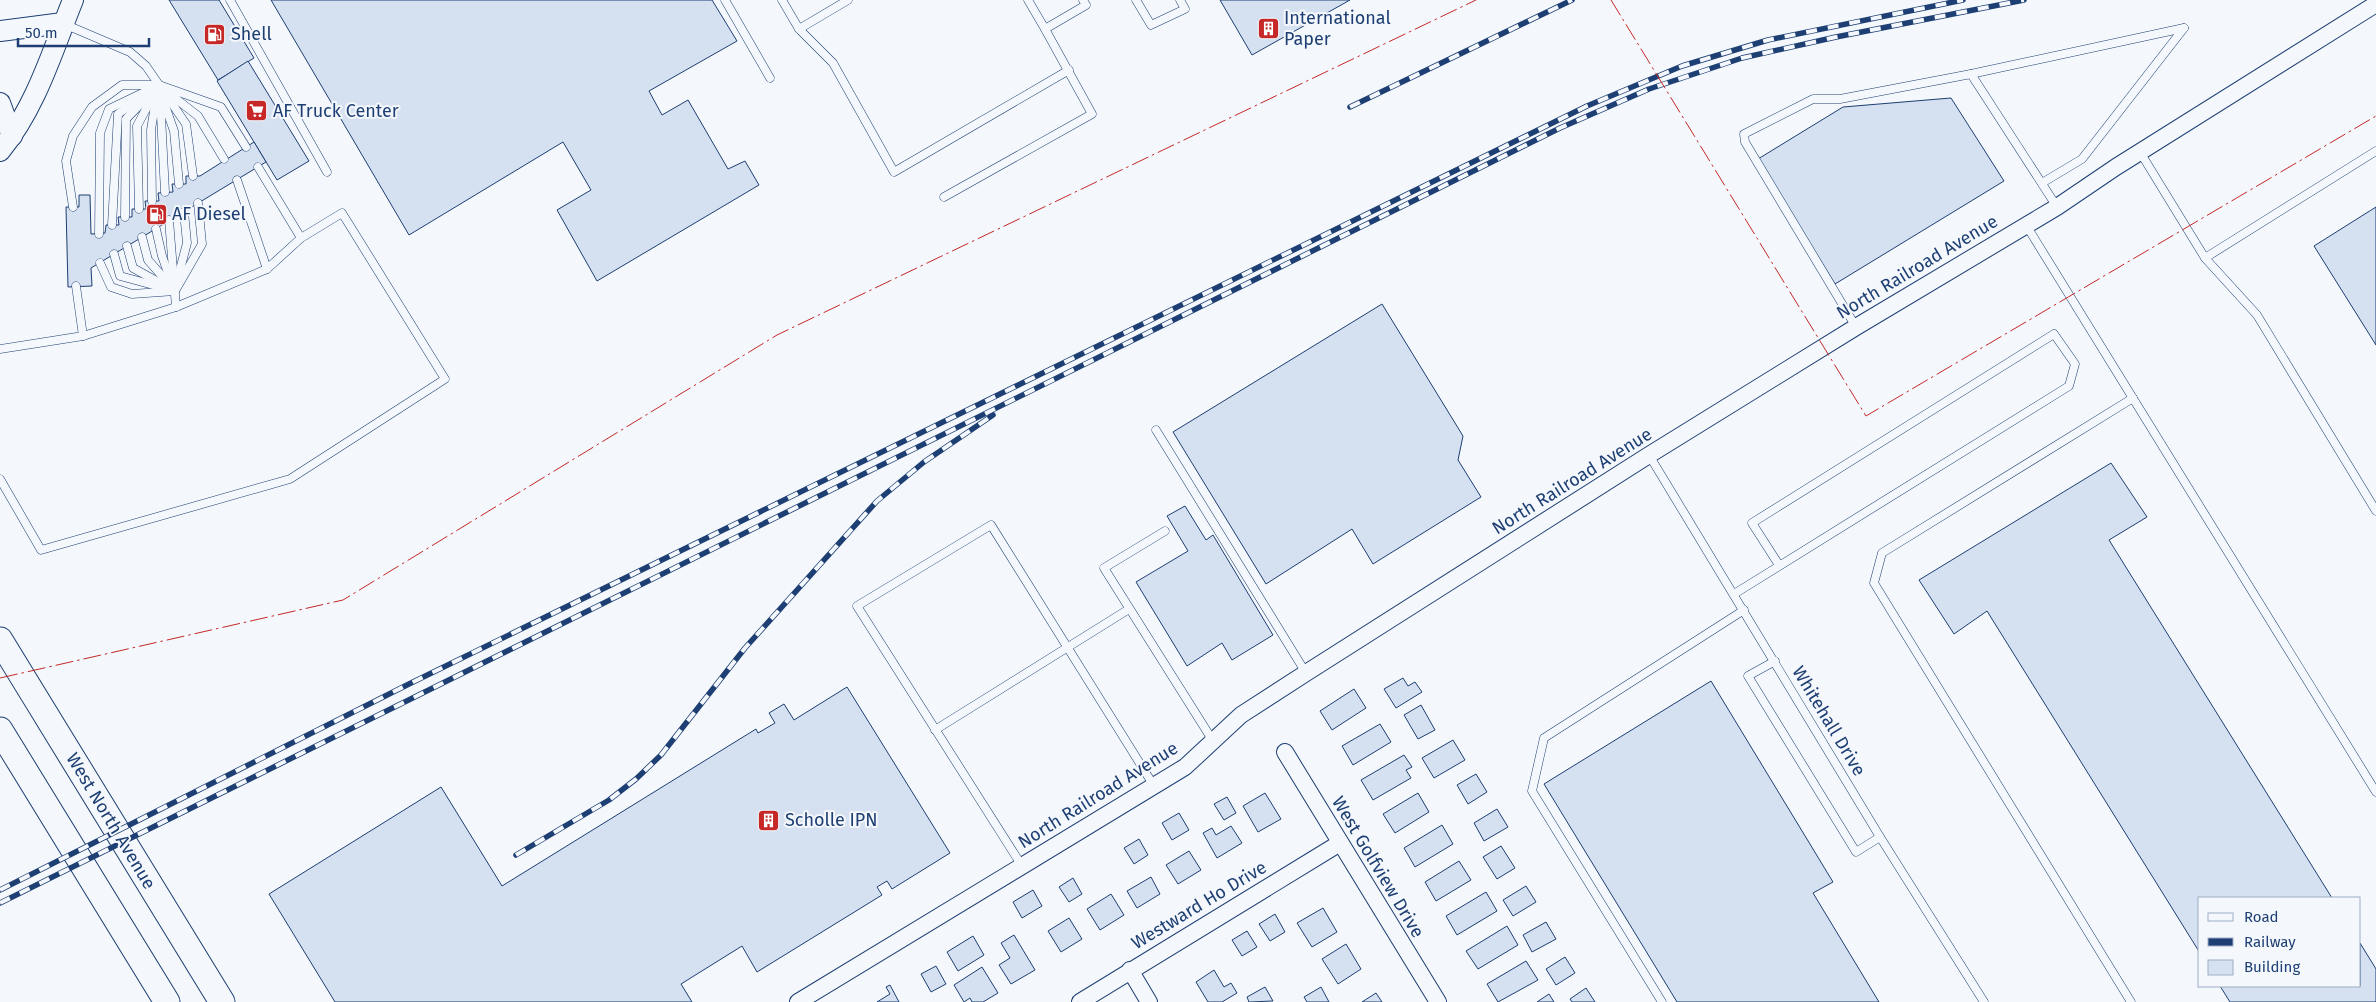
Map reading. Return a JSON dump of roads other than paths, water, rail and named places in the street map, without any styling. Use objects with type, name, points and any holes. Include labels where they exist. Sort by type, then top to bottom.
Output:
[{"type":"main road","name":"West North Avenue","points":[[0,640],[222,1002]]},
{"type":"main road","points":[[0,730],[167,1002]]},
{"type":"street","points":[[6,143],[23,121],[36,93],[72,0]]},
{"type":"street","name":"North Railroad Avenue","points":[[798,1002],[1185,767],[1242,715],[1306,673],[1649,455],[1856,327],[2057,207],[2140,152],[2376,4]]},
{"type":"street","points":[[0,32],[64,23]]},
{"type":"street","points":[[0,103],[6,143]]},
{"type":"street","name":"West Golfview Drive","points":[[1285,752],[1438,1002]]},
{"type":"street","name":"Westward Ho Drive","points":[[1080,1002],[1340,843]]},
{"type":"street","points":[[1130,970],[1149,1002]]},
{"type":"lane","points":[[230,0],[327,172]]},
{"type":"lane","points":[[725,0],[770,78]]},
{"type":"lane","points":[[782,0],[799,29],[833,63],[894,172],[1069,70]]},
{"type":"lane","points":[[799,29],[848,0]]},
{"type":"lane","points":[[944,197],[1092,114],[1028,0]]},
{"type":"lane","points":[[1045,29],[1086,4],[1084,0]]},
{"type":"lane","points":[[1136,0],[1151,25],[1185,9],[1180,0]]},
{"type":"lane","points":[[64,23],[130,52],[146,66],[186,124],[193,176]]},
{"type":"lane","points":[[1856,327],[1745,142],[1744,134],[1813,99],[1840,99],[1971,74],[2184,28],[2082,159],[2042,183]]},
{"type":"lane","points":[[1971,74],[2057,207]]},
{"type":"lane","points":[[73,207],[66,161],[73,136],[92,107],[122,84],[159,85],[221,107],[246,147]]},
{"type":"lane","points":[[159,85],[198,116],[224,159]]},
{"type":"lane","points":[[159,85],[174,131],[179,184]]},
{"type":"lane","points":[[159,85],[165,192]]},
{"type":"lane","points":[[152,201],[151,130],[159,85]]},
{"type":"lane","points":[[139,209],[137,126],[159,85]]},
{"type":"lane","points":[[125,217],[126,119],[159,85]]},
{"type":"lane","points":[[112,225],[118,114],[159,85]]},
{"type":"lane","points":[[98,234],[100,133],[110,109],[159,85]]},
{"type":"lane","points":[[2205,258],[2376,151]]},
{"type":"lane","points":[[2140,152],[2205,258],[2256,315],[2376,511]]},
{"type":"lane","points":[[258,167],[302,238]]},
{"type":"lane","points":[[237,180],[267,269]]},
{"type":"lane","points":[[175,291],[202,244],[198,203]]},
{"type":"lane","points":[[175,291],[187,243],[184,212]]},
{"type":"lane","points":[[0,349],[83,336],[176,307],[267,269],[302,238],[342,212],[445,379],[290,479],[41,550],[0,479]]},
{"type":"lane","points":[[169,220],[176,307]]},
{"type":"lane","points":[[2026,225],[2376,792]]},
{"type":"lane","points":[[156,229],[162,256],[175,291]]},
{"type":"lane","points":[[142,237],[148,260],[175,291]]},
{"type":"lane","points":[[127,246],[133,268],[175,291]]},
{"type":"lane","points":[[114,254],[120,276],[175,291]]},
{"type":"lane","points":[[100,263],[111,287],[132,294],[175,291]]},
{"type":"lane","points":[[76,286],[83,336]]},
{"type":"lane","points":[[1734,594],[2069,386],[2075,364],[2054,334],[1752,523],[1779,565]]},
{"type":"lane","points":[[2131,1002],[1874,583],[1882,553],[2133,398]]},
{"type":"lane","points":[[1156,430],[1306,673]]},
{"type":"lane","name":"Whitehall Drive","points":[[1649,455],[1775,660],[1880,837],[1984,1002]]},
{"type":"lane","points":[[1022,866],[857,606],[991,525],[1154,786]]},
{"type":"lane","points":[[1165,531],[1104,568],[1213,741]]},
{"type":"lane","points":[[935,730],[1129,609]]},
{"type":"lane","points":[[1662,1002],[1532,791],[1544,738],[1744,610]]},
{"type":"lane","points":[[1775,660],[1748,676],[1856,852],[1880,837]]},
{"type":"railway","points":[[1350,107],[1572,0]]},
{"type":"railway","points":[[0,890],[409,684],[1587,106],[1682,66],[1768,40],[1963,0]]},
{"type":"railway","points":[[0,903],[1560,128],[1649,89],[1742,58],[1836,37],[2024,0]]},
{"type":"railway","points":[[516,855],[609,800],[636,779],[661,755],[745,648],[877,501],[924,462],[993,415]]},
{"type":"place","name":"International Paper","points":[[1268,28]]},
{"type":"place","name":"Shell","points":[[215,34]]},
{"type":"place","name":"AF Truck Center","points":[[257,111]]},
{"type":"place","name":"AF Diesel","points":[[156,214]]},
{"type":"place","name":"Scholle IPN","points":[[769,820]]}]
